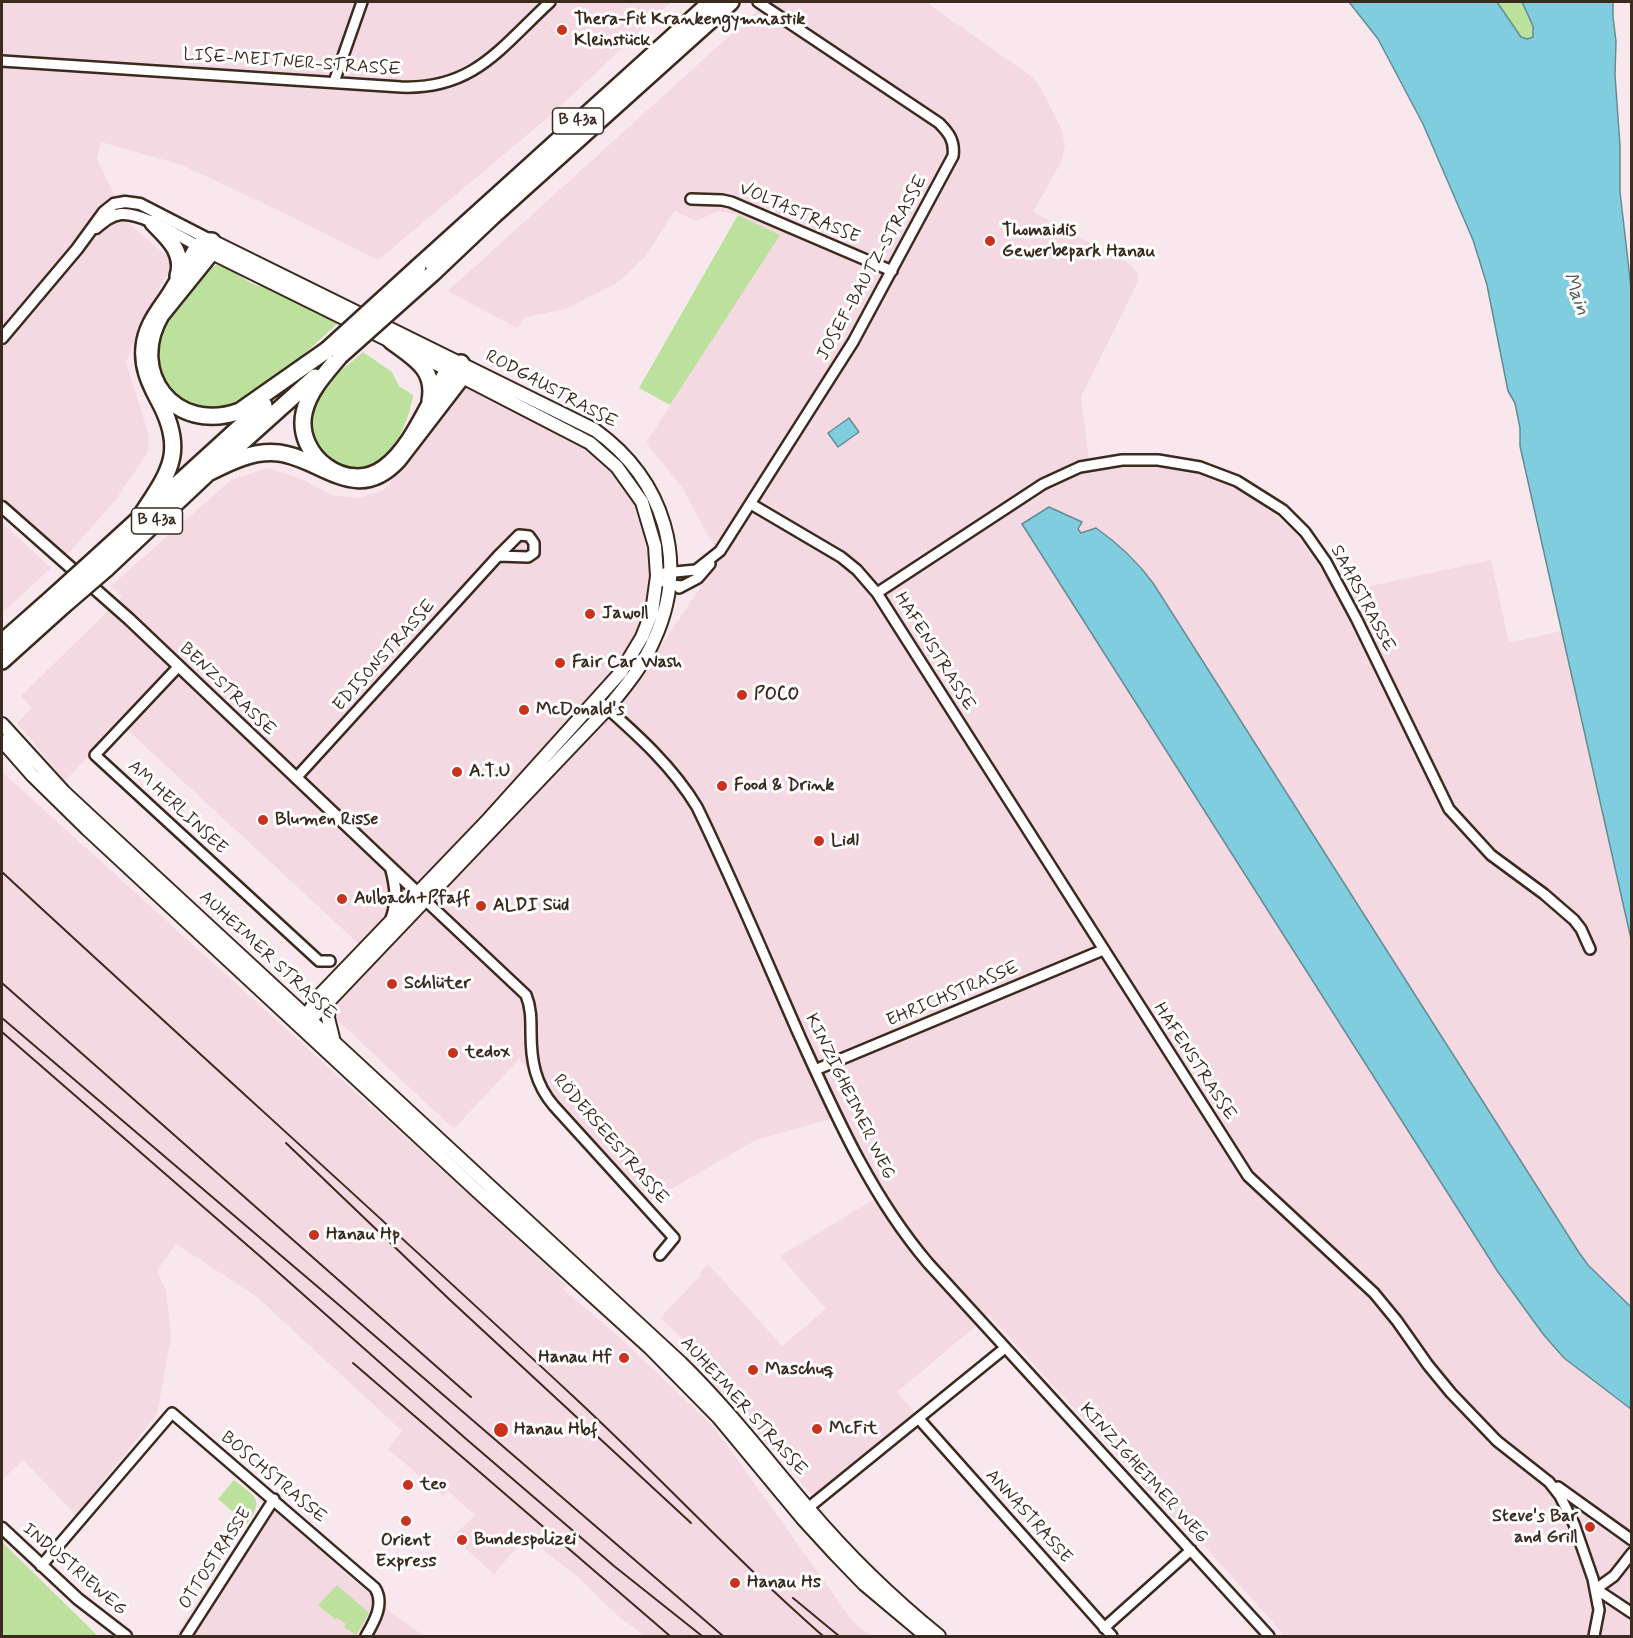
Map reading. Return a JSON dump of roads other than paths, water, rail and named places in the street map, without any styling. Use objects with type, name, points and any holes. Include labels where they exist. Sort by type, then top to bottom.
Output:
[{"type":"highway","name":"B 43a","points":[[101,563],[138,520],[425,271],[711,2]]},
{"type":"highway","name":"B 43a","points":[[425,271],[501,209],[731,2]]},
{"type":"highway","points":[[153,223],[178,253],[180,265],[175,285]]},
{"type":"highway","points":[[138,520],[165,480],[172,460],[172,431],[145,370],[143,352],[150,326],[175,285],[207,246]]},
{"type":"highway","points":[[207,246],[161,315],[152,335],[150,351],[152,369],[157,385],[169,401],[182,410],[194,414],[217,417],[229,415],[251,405],[334,352]]},
{"type":"highway","points":[[391,341],[425,368],[431,382],[430,404]]},
{"type":"highway","name":"B 43a","points":[[2,661],[59,601],[208,473],[334,352]]},
{"type":"highway","points":[[334,352],[306,406],[303,433],[313,455],[329,468],[357,477],[372,474],[386,467],[457,370]]},
{"type":"highway","points":[[208,473],[249,455],[270,453],[297,458],[346,479],[361,479],[379,475],[399,459],[457,370]]},
{"type":"highway","name":"B 43a","points":[[2,642],[59,601]]},
{"type":"main road","name":"RODGAUSTRASSE","points":[[207,246],[391,341],[595,430],[633,464],[654,497],[666,530],[670,579],[668,601],[659,629],[647,654],[422,897],[324,998]]},
{"type":"main road","name":"RODGAUSTRASSE","points":[[207,246],[457,370],[590,442],[609,458],[632,487],[647,515],[655,546],[657,576],[652,612],[642,637],[603,704]]},
{"type":"main road","name":"AUHEIMER STRASSE","points":[[2,724],[64,792],[308,1018],[688,1385],[835,1554],[871,1590],[927,1636]]},
{"type":"main road","name":"AUHEIMER STRASSE","points":[[2,741],[32,775],[87,829],[311,1035],[691,1372],[727,1411],[808,1508],[852,1555],[939,1636]]},
{"type":"main road","name":"RODGAUSTRASSE","points":[[308,1018],[318,1013],[324,998],[390,922],[422,897]]},
{"type":"main road","points":[[283,995],[299,1000],[324,998],[334,1043]]},
{"type":"main road","points":[[292,1017],[308,1018],[311,1035]]},
{"type":"street","points":[[334,82],[362,2]]},
{"type":"street","name":"LISE-MEITNER-STRASSE","points":[[2,61],[431,87],[458,79],[481,66],[550,2]]},
{"type":"street","name":"JOSEF-BAUTZ-STRASSE","points":[[657,576],[670,579],[696,570],[717,553],[751,504],[853,342],[951,162],[954,145],[939,123],[758,2]]},
{"type":"street","name":"VOLTASTRASSE","points":[[691,199],[730,202],[892,271]]},
{"type":"street","name":"RODGAUSTRASSE","points":[[2,338],[86,238],[104,212],[114,204],[130,202],[150,208],[207,246]]},
{"type":"street","name":"RODGAUSTRASSE","points":[[86,238],[101,224],[116,215],[130,215],[207,246]]},
{"type":"street","name":"SAARSTRASSE","points":[[877,593],[1043,484],[1080,467],[1122,460],[1158,460],[1200,467],[1237,481],[1266,498],[1294,520],[1326,562],[1357,620],[1449,809],[1479,844],[1574,920],[1590,949]]},
{"type":"street","name":"HAFENSTRASSE","points":[[751,504],[841,557],[857,570],[877,593],[1248,1176],[1384,1305],[1428,1365],[1497,1441],[1549,1482],[1570,1515],[1596,1588],[1599,1610],[1594,1636]]},
{"type":"street","name":"BENZSTRASSE","points":[[2,507],[129,619],[422,897]]},
{"type":"street","points":[[668,601],[674,592],[698,578],[717,553]]},
{"type":"street","name":"EDISONSTRASSE","points":[[296,778],[498,556]]},
{"type":"street","points":[[670,579],[683,586]]},
{"type":"street","name":"AM HERLINSEE","points":[[179,666],[95,755],[319,961],[330,961]]},
{"type":"street","name":"KINZIGHEIMER WEG","points":[[603,704],[666,763],[698,807],[815,1070],[856,1155],[898,1225],[928,1263],[1269,1636]]},
{"type":"street","points":[[390,922],[395,909],[396,892],[391,868]]},
{"type":"street","name":"RÖDERSEESTRASSE","points":[[422,897],[526,996],[530,1009],[532,1057],[540,1087],[554,1106],[674,1238],[660,1255]]},
{"type":"street","name":"EHRICHSTRASSE","points":[[815,1070],[1103,950]]},
{"type":"street","points":[[808,1508],[1005,1348]]},
{"type":"street","name":"BOSCHSTRASSE","points":[[41,1566],[171,1413],[375,1588],[379,1596],[379,1607],[366,1636]]},
{"type":"street","name":"ANNASTRASSE","points":[[919,1419],[1112,1636]]},
{"type":"street","points":[[1549,1482],[1632,1540]]},
{"type":"street","name":"OTTOSTRASSE","points":[[186,1636],[274,1499]]},
{"type":"street","name":"INDUSTRIEWEG","points":[[2,1528],[78,1599],[126,1636]]},
{"type":"street","points":[[1104,1628],[1191,1550]]},
{"type":"street","points":[[1632,1553],[1614,1576],[1596,1588],[1632,1613]]},
{"type":"water","name":"Main","points":[[1349,2],[1497,2],[1521,37],[1527,39],[1533,37],[1533,26],[1522,2],[1613,2],[1620,192],[1632,296],[1631,939],[1520,446],[1520,428],[1515,403],[1508,391],[1487,285],[1473,240],[1423,124],[1378,39]]},
{"type":"water","points":[[849,418],[859,432],[838,447],[828,433]]},
{"type":"water","points":[[1049,507],[1082,522],[1078,529],[1081,533],[1096,528],[1134,560],[1153,583],[1578,1251],[1588,1265],[1631,1307],[1631,1409],[1564,1358],[1543,1334],[1498,1272],[1022,524]]},
{"type":"railway","points":[[2,872],[575,1398],[823,1636]]},
{"type":"railway","points":[[2,983],[471,1397]]},
{"type":"railway","points":[[2,1018],[723,1636]]},
{"type":"railway","points":[[2,1032],[465,1438],[614,1566],[702,1636]]},
{"type":"railway","points":[[286,1143],[450,1300],[691,1523]]},
{"type":"railway","points":[[353,1363],[670,1636]]},
{"type":"railway","points":[[793,1598],[839,1636]]},
{"type":"place","name":"Thera-Fit Krankengymnastik Kleinstück","points":[[562,30]]},
{"type":"place","name":"Thomaidis Gewerbepark Hanau","points":[[990,241]]},
{"type":"place","name":"Jawoll","points":[[590,614]]},
{"type":"place","name":"Fair Car Wash","points":[[560,663]]},
{"type":"place","name":"POCO","points":[[742,695]]},
{"type":"place","name":"McDonald's","points":[[524,710]]},
{"type":"place","name":"A.T.U","points":[[457,772]]},
{"type":"place","name":"Food & Drink","points":[[722,786]]},
{"type":"place","name":"Blumen Risse","points":[[263,820]]},
{"type":"place","name":"Lidl","points":[[819,841]]},
{"type":"place","name":"Aulbach+Pfaff","points":[[342,899]]},
{"type":"place","name":"ALDI Süd","points":[[481,906]]},
{"type":"place","name":"Schlüter","points":[[392,984]]},
{"type":"place","name":"tedox","points":[[453,1053]]},
{"type":"place","name":"Hanau Hp","points":[[314,1235]]},
{"type":"place","name":"Hanau Hf","points":[[624,1358]]},
{"type":"place","name":"Maschuq","points":[[753,1370]]},
{"type":"place","name":"McFit","points":[[817,1429]]},
{"type":"place","name":"Hanau Hbf","points":[[501,1430]]},
{"type":"place","name":"teo","points":[[408,1485]]},
{"type":"place","name":"Orient Express","points":[[406,1521]]},
{"type":"place","name":"Steve's Bar and Grill","points":[[1590,1527]]},
{"type":"place","name":"Bundespolizei","points":[[462,1540]]},
{"type":"place","name":"Hanau Hs","points":[[735,1583]]}]
